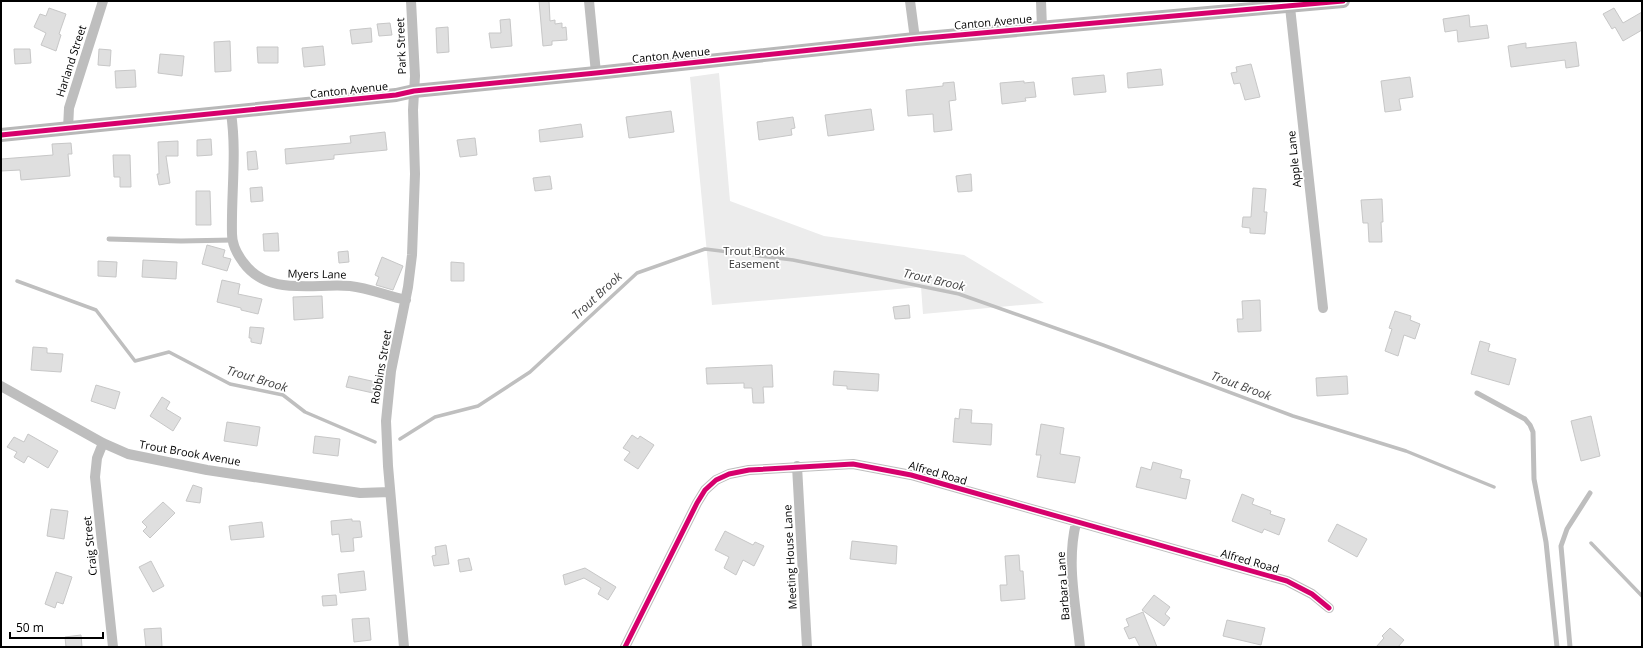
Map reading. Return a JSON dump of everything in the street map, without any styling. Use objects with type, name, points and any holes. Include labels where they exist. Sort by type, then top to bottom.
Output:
[{"type":"main road","name":"Canton Avenue","points":[[1,135],[231,113],[396,95],[414,91],[596,74],[916,39],[1344,1]]},
{"type":"street","name":"Harland Street","points":[[68,129],[68,108],[103,1]]},
{"type":"street","name":"Park Street","points":[[411,1],[414,91]]},
{"type":"street","points":[[589,1],[596,74]]},
{"type":"street","points":[[910,1],[916,39]]},
{"type":"street","points":[[1041,1],[1042,28]]},
{"type":"street","name":"Apple Lane","points":[[1290,6],[1323,308]]},
{"type":"street","name":"Robbins Street","points":[[404,647],[386,451],[386,404],[391,371],[406,300],[412,255],[414,212],[414,91]]},
{"type":"street","name":"Myers Lane","points":[[231,113],[234,166],[233,240],[237,253],[245,266],[256,276],[270,283],[288,286],[351,286],[406,300]]},
{"type":"street","name":"Trout Brook Avenue","points":[[1,386],[103,444],[128,454],[207,470],[360,493],[390,492]]},
{"type":"street","name":"Craig Street","points":[[103,444],[97,458],[95,477],[113,647]]},
{"type":"street","name":"Alfred Road","points":[[625,647],[697,503],[710,484],[723,476],[739,471],[797,466],[842,464],[880,468],[911,475],[1076,523],[1287,581],[1312,594],[1328,608]]},
{"type":"street","name":"Meeting House Lane","points":[[797,466],[807,647]]},
{"type":"street","name":"Barbara Lane","points":[[1076,523],[1072,546],[1071,566],[1080,647]]},
{"type":"lane","points":[[109,239],[188,241],[233,240]]},
{"type":"lane","points":[[1476,393],[1525,420],[1533,432],[1534,479],[1546,542],[1557,647]]},
{"type":"lane","points":[[1570,647],[1561,546],[1567,529],[1590,493]]},
{"type":"green space","name":"Trout Brook Easement","points":[[719,73],[730,201],[824,236],[964,255],[1044,303],[923,314],[921,287],[712,305],[690,77]]},
{"type":"building","points":[[539,1],[549,1],[550,21],[555,20],[555,24],[562,23],[562,28],[566,27],[567,40],[552,41],[552,45],[543,46]]},
{"type":"building","points":[[49,8],[66,14],[59,34],[61,35],[56,51],[41,45],[46,33],[34,27],[40,14],[46,16]]},
{"type":"building","points":[[1614,8],[1623,23],[1642,12],[1642,30],[1623,41],[1615,27],[1612,29],[1603,14]]},
{"type":"building","points":[[1469,15],[1470,27],[1487,25],[1489,38],[1458,42],[1457,30],[1445,32],[1443,19]]},
{"type":"building","points":[[510,19],[512,46],[491,48],[489,33],[501,33],[500,20]]},
{"type":"building","points":[[390,23],[392,35],[379,36],[377,24]]},
{"type":"building","points":[[448,27],[449,52],[437,53],[436,28]]},
{"type":"building","points":[[371,28],[372,42],[352,44],[350,30]]},
{"type":"building","points":[[230,41],[231,71],[215,72],[214,42]]},
{"type":"building","points":[[1576,42],[1579,66],[1566,68],[1565,60],[1511,67],[1508,46],[1526,43],[1526,48]]},
{"type":"building","points":[[323,46],[325,65],[304,67],[302,48]]},
{"type":"building","points":[[257,47],[278,47],[278,63],[258,63]]},
{"type":"building","points":[[14,49],[30,49],[31,63],[15,64]]},
{"type":"building","points":[[99,49],[111,50],[110,66],[98,65]]},
{"type":"building","points":[[160,54],[184,56],[182,76],[158,73]]},
{"type":"building","points":[[1251,64],[1260,97],[1245,100],[1240,83],[1234,84],[1231,73],[1237,72],[1236,67]]},
{"type":"building","points":[[1161,69],[1163,85],[1128,88],[1127,73]]},
{"type":"building","points":[[135,70],[136,87],[116,88],[115,71]]},
{"type":"building","points":[[1104,75],[1106,92],[1074,95],[1072,78]]},
{"type":"building","points":[[1410,77],[1413,97],[1399,99],[1401,110],[1385,112],[1381,81]]},
{"type":"building","points":[[1024,81],[1024,83],[1034,82],[1036,97],[1025,98],[1026,101],[1002,104],[1000,83]]},
{"type":"building","points":[[954,82],[956,100],[949,101],[952,130],[934,132],[933,114],[908,116],[906,90],[943,86],[943,83]]},
{"type":"building","points":[[871,109],[874,130],[828,136],[825,115]]},
{"type":"building","points":[[671,111],[674,132],[629,138],[626,117]]},
{"type":"building","points":[[793,117],[795,128],[791,129],[792,135],[759,140],[757,122]]},
{"type":"building","points":[[581,124],[583,137],[540,142],[539,130]]},
{"type":"building","points":[[385,132],[387,150],[334,155],[334,159],[286,164],[285,149],[351,143],[350,136]]},
{"type":"building","points":[[475,138],[477,155],[460,157],[457,140]]},
{"type":"building","points":[[211,139],[212,155],[197,156],[197,140]]},
{"type":"building","points":[[178,141],[178,156],[166,156],[170,183],[159,185],[157,174],[159,174],[158,142]]},
{"type":"building","points":[[71,143],[72,154],[68,154],[70,176],[21,180],[20,170],[1,171],[1,159],[53,155],[52,144]]},
{"type":"building","points":[[256,151],[258,169],[248,170],[247,152]]},
{"type":"building","points":[[113,155],[130,155],[131,187],[120,187],[120,177],[114,177]]},
{"type":"building","points":[[971,174],[972,191],[958,192],[956,176]]},
{"type":"building","points":[[550,176],[552,189],[535,191],[533,178]]},
{"type":"building","points":[[262,187],[263,201],[251,202],[250,188]]},
{"type":"building","points":[[1253,188],[1266,189],[1264,212],[1267,212],[1265,234],[1250,233],[1250,228],[1242,227],[1243,217],[1251,217]]},
{"type":"building","points":[[196,191],[210,191],[211,225],[196,225]]},
{"type":"building","points":[[1382,199],[1382,242],[1369,242],[1368,223],[1363,223],[1361,200]]},
{"type":"building","points":[[278,233],[279,251],[264,251],[263,234]]},
{"type":"building","points":[[207,245],[225,250],[223,257],[231,259],[227,271],[202,264]]},
{"type":"building","points":[[348,251],[349,262],[339,263],[338,252]]},
{"type":"building","points":[[382,257],[403,266],[393,290],[376,285],[379,277],[375,275]]},
{"type":"building","points":[[143,260],[177,262],[176,279],[142,277]]},
{"type":"building","points":[[98,261],[117,262],[116,277],[98,276]]},
{"type":"building","points":[[451,262],[464,263],[464,281],[451,281]]},
{"type":"building","points":[[222,280],[240,284],[238,294],[262,299],[258,314],[217,302]]},
{"type":"building","points":[[322,296],[323,318],[294,320],[293,297]]},
{"type":"building","points":[[1260,300],[1261,331],[1238,332],[1237,319],[1243,319],[1242,301]]},
{"type":"building","points":[[909,305],[910,318],[895,319],[893,307]]},
{"type":"building","points":[[1395,311],[1411,316],[1410,320],[1420,324],[1415,339],[1404,335],[1398,356],[1385,351],[1392,329],[1389,328]]},
{"type":"building","points":[[250,327],[264,328],[261,344],[251,342],[251,338],[249,338]]},
{"type":"building","points":[[1480,341],[1490,344],[1488,351],[1516,359],[1509,385],[1471,374]]},
{"type":"building","points":[[33,347],[47,348],[47,353],[63,354],[61,372],[31,370]]},
{"type":"building","points":[[772,365],[773,387],[763,387],[764,403],[753,403],[752,388],[744,388],[744,383],[707,384],[706,368]]},
{"type":"building","points":[[834,371],[879,374],[878,391],[847,389],[847,386],[833,385]]},
{"type":"building","points":[[349,376],[376,382],[373,393],[346,387]]},
{"type":"building","points":[[1347,376],[1348,394],[1317,396],[1316,378]]},
{"type":"building","points":[[96,385],[120,392],[115,409],[91,401]]},
{"type":"building","points":[[162,397],[170,402],[166,409],[181,418],[173,431],[150,416]]},
{"type":"building","points":[[960,409],[972,410],[971,423],[992,424],[991,445],[953,442],[955,418],[959,419]]},
{"type":"building","points":[[1591,416],[1600,456],[1581,461],[1571,421]]},
{"type":"building","points":[[227,422],[260,427],[257,446],[224,441]]},
{"type":"building","points":[[1041,424],[1064,428],[1060,454],[1080,457],[1075,483],[1037,477],[1041,455],[1036,455]]},
{"type":"building","points":[[28,434],[58,451],[48,468],[28,456],[24,463],[14,457],[17,452],[7,447],[14,437],[24,442]]},
{"type":"building","points":[[632,435],[638,439],[640,436],[654,445],[638,469],[624,460],[630,452],[623,448]]},
{"type":"building","points":[[315,436],[340,439],[338,456],[313,453]]},
{"type":"building","points":[[1153,462],[1182,470],[1180,478],[1190,480],[1186,499],[1136,487],[1141,467],[1151,470]]},
{"type":"building","points":[[193,485],[202,488],[200,503],[186,501]]},
{"type":"building","points":[[1242,494],[1254,499],[1252,504],[1271,511],[1270,514],[1285,519],[1279,535],[1264,529],[1262,533],[1232,521]]},
{"type":"building","points":[[163,502],[175,513],[150,538],[143,531],[147,527],[142,522]]},
{"type":"building","points":[[51,509],[68,511],[64,539],[47,536]]},
{"type":"building","points":[[352,519],[352,521],[360,521],[362,537],[353,538],[354,551],[341,552],[339,534],[332,535],[331,521]]},
{"type":"building","points":[[262,522],[264,537],[231,540],[229,526]]},
{"type":"building","points":[[1337,524],[1367,539],[1357,557],[1328,541]]},
{"type":"building","points":[[725,531],[753,545],[755,542],[764,546],[754,566],[743,560],[736,575],[724,568],[729,557],[715,550]]},
{"type":"building","points":[[852,541],[897,546],[896,564],[850,559]]},
{"type":"building","points":[[446,545],[449,564],[434,566],[432,556],[436,555],[435,547]]},
{"type":"building","points":[[1019,555],[1020,571],[1023,571],[1025,599],[1001,601],[1000,585],[1007,585],[1005,556]]},
{"type":"building","points":[[469,558],[472,570],[460,572],[458,560]]},
{"type":"building","points":[[151,561],[164,586],[153,592],[139,567]]},
{"type":"building","points":[[585,568],[616,587],[608,600],[598,594],[601,588],[584,578],[565,585],[563,575]]},
{"type":"building","points":[[364,571],[366,590],[340,593],[338,574]]},
{"type":"building","points":[[56,572],[72,577],[63,604],[57,602],[55,608],[45,604]]},
{"type":"building","points":[[336,595],[337,605],[323,606],[322,596]]},
{"type":"building","points":[[1154,595],[1170,607],[1165,614],[1170,618],[1164,626],[1142,610]]},
{"type":"building","points":[[1143,612],[1157,647],[1140,647],[1135,637],[1129,639],[1124,628],[1129,626],[1126,619]]},
{"type":"building","points":[[369,618],[371,640],[354,642],[352,619]]},
{"type":"building","points":[[1227,620],[1265,628],[1261,645],[1223,636]]},
{"type":"building","points":[[161,628],[162,647],[146,647],[144,629]]},
{"type":"building","points":[[1390,628],[1404,640],[1398,647],[1376,647],[1384,638],[1382,636]]},
{"type":"building","points":[[81,635],[82,647],[66,647],[65,637]]},
{"type":"waterway","name":"Trout Brook","points":[[400,439],[435,417],[478,406],[530,372],[637,273],[705,249],[793,260],[959,294],[1103,345],[1293,416],[1406,451],[1494,487]]},
{"type":"waterway","name":"Trout Brook","points":[[17,281],[96,310],[135,361],[169,352],[230,384],[283,395],[305,412],[375,442]]},
{"type":"waterway","name":"Trout Brook","points":[[1591,543],[1642,596]]},
{"type":"cycle path","points":[[1,135],[396,95],[414,91],[915,39],[1343,1]]},
{"type":"cycle path","points":[[625,647],[697,503],[705,490],[716,480],[729,474],[749,470],[853,464],[911,475],[1287,581],[1312,594],[1329,608]]}]
